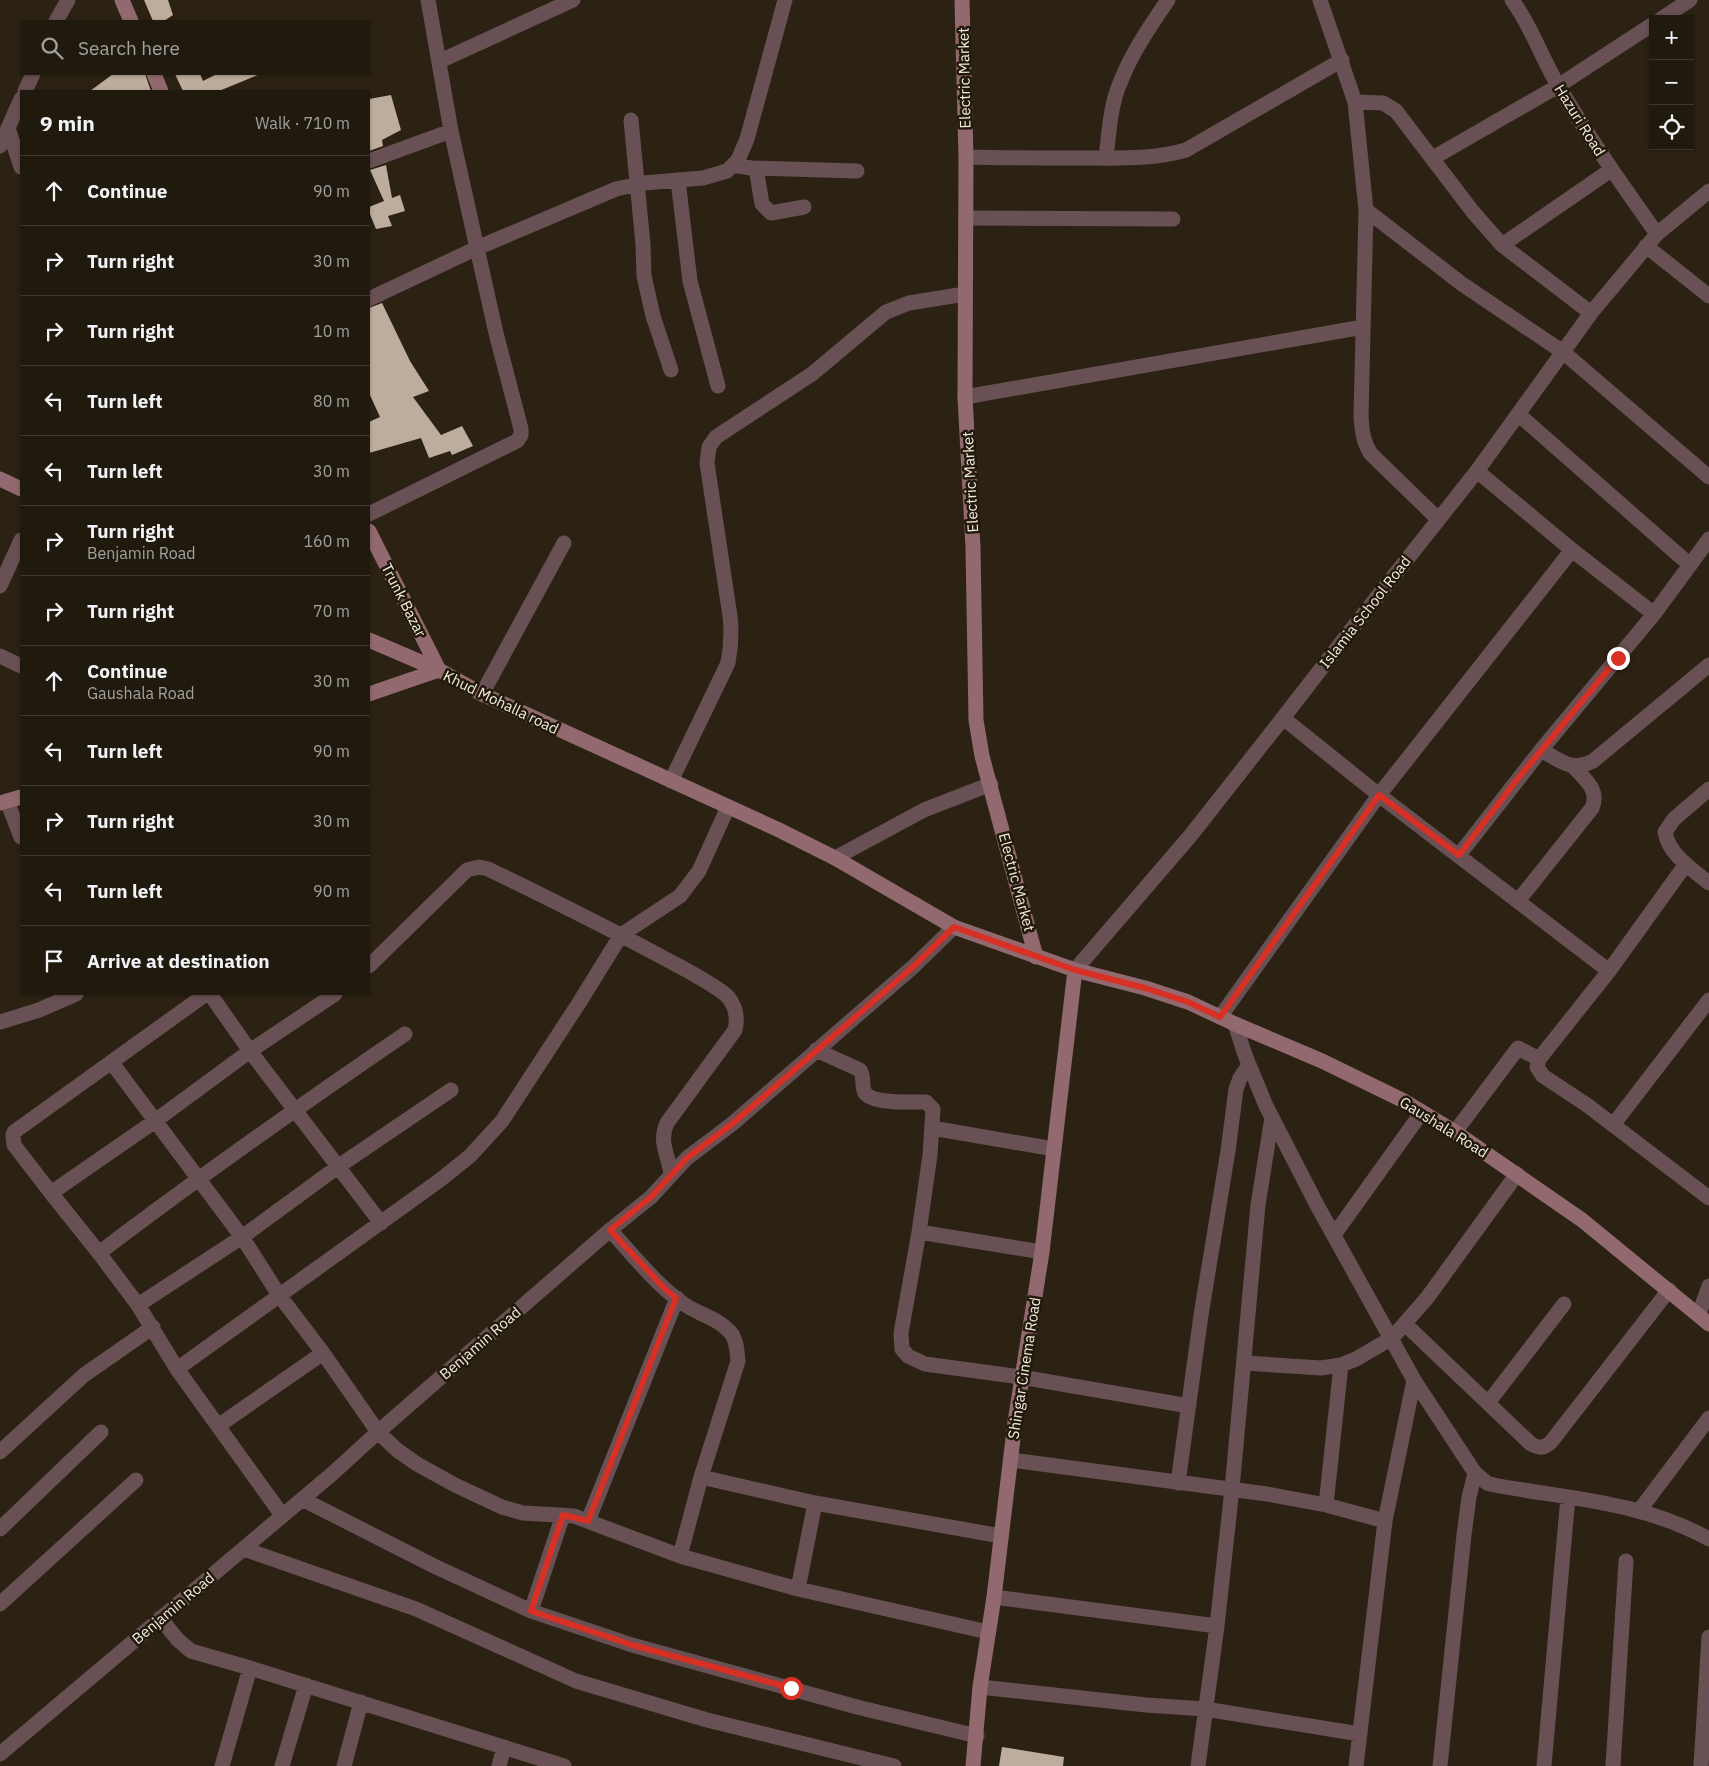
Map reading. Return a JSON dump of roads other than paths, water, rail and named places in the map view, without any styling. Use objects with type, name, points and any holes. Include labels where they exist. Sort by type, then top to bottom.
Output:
[{"type":"street","points":[[57,20],[68,0]]},
{"type":"street","points":[[122,0],[131,20]]},
{"type":"street","points":[[370,514],[517,441],[521,435],[451,131],[428,0]]},
{"type":"street","points":[[440,61],[573,0]]},
{"type":"street","points":[[370,300],[477,248],[616,188],[636,184],[703,178],[727,171],[738,160],[747,139],[785,0]]},
{"type":"street","name":"Electric Market","points":[[962,0],[966,157],[965,397],[973,547],[976,720],[982,756],[1036,957]]},
{"type":"street","points":[[1106,158],[1112,112],[1119,84],[1130,61],[1168,0]]},
{"type":"street","points":[[1320,0],[1355,102],[1366,210],[1360,416],[1364,444],[1371,454],[1438,519]]},
{"type":"street","name":"Hazuri Road","points":[[1512,0],[1525,17],[1558,86],[1611,170],[1657,234]]},
{"type":"street","points":[[1667,15],[1690,0]]},
{"type":"street","points":[[1433,158],[1558,86],[1649,27]]},
{"type":"street","points":[[966,157],[1160,157],[1186,150],[1342,60]]},
{"type":"street","points":[[25,90],[33,75]]},
{"type":"street","points":[[154,75],[161,90]]},
{"type":"street","points":[[0,146],[20,101]]},
{"type":"street","points":[[1355,102],[1383,103],[1396,111],[1473,212],[1502,245],[1591,313]]},
{"type":"street","points":[[630,120],[643,244],[644,276],[653,316],[671,370]]},
{"type":"street","points":[[8,128],[20,164]]},
{"type":"street","points":[[370,161],[451,131]]},
{"type":"street","points":[[733,165],[756,168],[857,171]]},
{"type":"street","points":[[756,168],[762,204],[771,213],[804,207]]},
{"type":"street","points":[[1502,245],[1611,170]]},
{"type":"street","points":[[678,180],[690,281],[718,386]]},
{"type":"street","name":"Islamia School Road","points":[[1075,970],[1191,835],[1477,471],[1591,313],[1657,234],[1709,190]]},
{"type":"street","points":[[1366,210],[1462,284],[1563,352],[1709,476]]},
{"type":"street","points":[[966,218],[1173,219]]},
{"type":"street","points":[[1646,246],[1709,296]]},
{"type":"street","points":[[671,782],[728,663],[731,651],[730,616],[707,463],[708,447],[716,437],[812,374],[886,312],[909,303],[965,294]]},
{"type":"street","points":[[965,397],[1363,327]]},
{"type":"street","points":[[1518,414],[1690,565]]},
{"type":"street","points":[[1477,471],[1572,550],[1654,614]]},
{"type":"street","points":[[0,479],[20,489]]},
{"type":"street","name":"Trunk Bazar","points":[[370,533],[439,670]]},
{"type":"street","points":[[1459,855],[1541,750],[1654,614],[1709,539]]},
{"type":"street","points":[[0,586],[20,542]]},
{"type":"street","points":[[482,694],[564,543]]},
{"type":"street","points":[[1220,1017],[1379,795],[1572,550]]},
{"type":"street","points":[[370,640],[439,670]]},
{"type":"street","points":[[0,656],[20,666]]},
{"type":"street","points":[[1572,766],[1584,765],[1602,754],[1709,665]]},
{"type":"street","name":"Khud Mohalla road","points":[[370,694],[439,670],[482,694],[835,858]]},
{"type":"street","points":[[1283,718],[1379,795],[1609,972]]},
{"type":"street","points":[[1518,901],[1592,808],[1595,800],[1595,793],[1572,766],[1541,750]]},
{"type":"street","points":[[835,858],[924,810],[991,784]]},
{"type":"street","points":[[1709,789],[1674,819],[1665,832],[1666,843],[1686,864],[1709,883]]},
{"type":"street","points":[[10,800],[20,834]]},
{"type":"street","points":[[177,1369],[440,1180],[470,1156],[487,1139],[517,1100],[621,935],[680,896],[687,889],[699,871],[728,807]]},
{"type":"street","name":"Gaushala Road","points":[[835,858],[954,927],[1075,970],[1145,988],[1188,1002],[1322,1061],[1402,1100],[1455,1132],[1582,1220],[1704,1319]]},
{"type":"street","points":[[1686,864],[1609,972],[1539,1059],[1537,1067],[1543,1076],[1613,1125],[1709,1198]]},
{"type":"street","points":[[370,965],[467,870],[479,867],[488,869],[621,935],[688,971],[728,996],[737,1015],[738,1021],[735,1030],[667,1123],[663,1132],[662,1142],[670,1161],[672,1175]]},
{"type":"street","name":"Benjamin Road","points":[[0,1754],[244,1549],[610,1230],[651,1197],[687,1158],[732,1124],[914,966],[954,927]]},
{"type":"street","name":"Shingar Cinema Road","points":[[973,1766],[980,1687],[994,1596],[1021,1377],[1042,1252],[1075,970]]},
{"type":"street","points":[[0,1022],[39,1010],[74,995]]},
{"type":"street","points":[[205,995],[14,1132],[14,1145],[138,1305],[177,1369],[282,1515]]},
{"type":"street","points":[[211,995],[250,1051],[381,1223]]},
{"type":"street","points":[[51,1193],[155,1121],[250,1051],[334,995]]},
{"type":"street","points":[[1613,1125],[1709,1000]]},
{"type":"street","points":[[1235,1024],[1249,1065],[1288,1151],[1414,1380],[1475,1473],[1487,1483],[1494,1485],[1589,1499],[1639,1511],[1666,1520],[1709,1539]]},
{"type":"street","points":[[99,1253],[198,1178],[294,1109],[405,1034]]},
{"type":"street","points":[[1455,1132],[1518,1048],[1539,1059]]},
{"type":"street","points":[[816,1050],[860,1070],[864,1078],[866,1095],[882,1100],[926,1102],[931,1106],[934,1114],[918,1232],[901,1333],[902,1349],[908,1356],[924,1364],[1021,1377],[1189,1406]]},
{"type":"street","points":[[112,1063],[242,1237],[279,1295],[324,1353],[378,1432],[397,1450],[417,1464],[455,1485],[502,1507],[523,1513],[563,1515],[588,1521],[680,1556],[798,1589],[988,1632]]},
{"type":"street","points":[[1178,1483],[1201,1315],[1228,1151],[1236,1089],[1240,1078],[1249,1065]]},
{"type":"street","points":[[138,1305],[242,1237],[339,1166],[450,1090]]},
{"type":"street","points":[[1334,1235],[1422,1112]]},
{"type":"street","points":[[1198,1766],[1217,1626],[1232,1489],[1258,1205],[1272,1117]]},
{"type":"street","points":[[932,1128],[1054,1150]]},
{"type":"street","points":[[1244,1362],[1321,1368],[1341,1366],[1392,1338],[1426,1298],[1517,1174]]},
{"type":"street","points":[[610,1230],[676,1298],[723,1325],[732,1333],[737,1348],[738,1361],[701,1477],[680,1556]]},
{"type":"street","points":[[918,1232],[1042,1252]]},
{"type":"street","points":[[1704,1319],[1709,1286]]},
{"type":"street","points":[[1405,1324],[1531,1444],[1537,1447],[1546,1446],[1669,1290]]},
{"type":"street","points":[[588,1521],[676,1298]]},
{"type":"street","points":[[1488,1403],[1564,1304]]},
{"type":"street","points":[[0,1452],[84,1375],[153,1327]]},
{"type":"street","points":[[218,1426],[324,1353]]},
{"type":"street","points":[[1326,1505],[1341,1366]]},
{"type":"street","points":[[1356,1766],[1385,1520],[1414,1380]]},
{"type":"street","points":[[1639,1511],[1709,1418]]},
{"type":"street","points":[[0,1529],[101,1432]]},
{"type":"street","points":[[1010,1460],[1232,1489],[1326,1505],[1385,1520]]},
{"type":"street","points":[[1440,1766],[1465,1526],[1475,1473]]},
{"type":"street","points":[[701,1477],[815,1503],[1001,1536]]},
{"type":"street","points":[[0,1604],[136,1480]]},
{"type":"street","points":[[1544,1766],[1568,1497]]},
{"type":"street","points":[[302,1499],[434,1566],[531,1611],[642,1647],[857,1707],[976,1736]]},
{"type":"street","points":[[798,1589],[815,1503]]},
{"type":"street","points":[[531,1611],[563,1515]]},
{"type":"street","points":[[244,1549],[416,1609],[576,1681],[707,1720],[894,1766]]},
{"type":"street","points":[[1613,1766],[1626,1561]]},
{"type":"street","points":[[994,1596],[1217,1626]]},
{"type":"street","points":[[160,1618],[178,1640],[191,1651],[564,1766]]},
{"type":"street","points":[[1701,1766],[1709,1637]]},
{"type":"street","points":[[222,1766],[250,1668]]},
{"type":"street","points":[[282,1766],[306,1685]]},
{"type":"street","points":[[980,1687],[1146,1705],[1206,1709],[1360,1734]]},
{"type":"street","points":[[344,1766],[361,1702]]},
{"type":"street","points":[[499,1766],[504,1747]]}]
